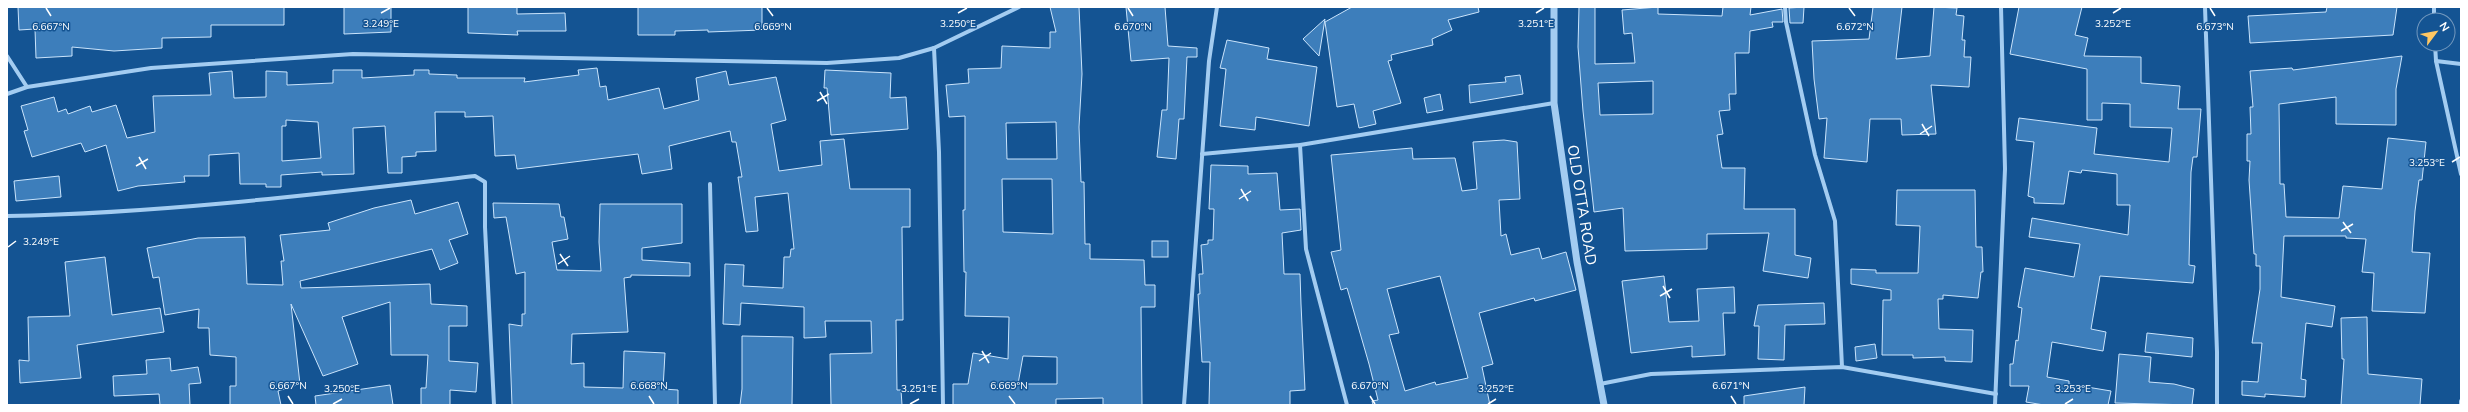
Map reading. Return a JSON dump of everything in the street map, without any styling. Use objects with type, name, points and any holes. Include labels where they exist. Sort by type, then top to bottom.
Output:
[{"type":"street","points":[[7,94],[27,87],[151,68],[353,54],[827,63],[898,58],[934,48],[1019,7]]},
{"type":"street","points":[[1184,405],[1208,61],[1217,7]]},
{"type":"street","name":"OLD OTTA ROAD","points":[[1554,7],[1554,103],[1577,262],[1604,405]]},
{"type":"street","points":[[1785,7],[1786,22],[1815,155],[1835,221],[1842,367]]},
{"type":"street","points":[[1996,405],[2005,169],[2001,7]]},
{"type":"street","points":[[2205,7],[2217,352],[2217,405]]},
{"type":"street","points":[[934,48],[939,152],[943,405]]},
{"type":"street","points":[[2435,52],[2436,61],[2461,174]]},
{"type":"street","points":[[7,56],[27,87]]},
{"type":"street","points":[[2436,61],[2461,64]]},
{"type":"street","points":[[1202,154],[1300,145],[1554,103]]},
{"type":"street","points":[[1300,145],[1306,249],[1347,405]]},
{"type":"street","points":[[7,216],[89,214],[317,194],[475,176],[485,182],[485,227],[494,405]]},
{"type":"street","points":[[710,184],[715,405]]},
{"type":"street","points":[[1600,384],[1651,374],[1842,367],[1996,394]]},
{"type":"building","points":[[18,7],[284,7],[284,25],[211,25],[211,37],[162,38],[162,48],[114,51],[72,47],[72,56],[36,58],[35,29],[19,30]]},
{"type":"building","points":[[344,7],[391,7],[391,32],[344,34]]},
{"type":"building","points":[[468,7],[517,7],[517,14],[565,13],[566,31],[517,31],[518,35],[468,33]]},
{"type":"building","points":[[638,7],[762,7],[762,30],[708,32],[708,30],[675,31],[675,35],[638,35]]},
{"type":"building","points":[[1050,7],[1079,7],[1082,74],[1079,127],[1081,182],[1084,182],[1085,244],[1090,244],[1090,259],[1144,260],[1145,285],[1155,285],[1155,307],[1141,307],[1142,405],[1103,405],[1103,398],[1056,399],[1056,405],[953,405],[953,384],[968,384],[973,353],[1008,359],[1009,317],[965,316],[966,272],[964,272],[963,210],[965,210],[965,116],[949,117],[946,85],[969,83],[968,69],[1001,68],[1002,46],[1050,48],[1050,32],[1056,32]],"holes":[[[1056,122],[1057,159],[1007,159],[1006,123]],[[1002,179],[1052,179],[1053,234],[1003,232]],[[1023,356],[1057,357],[1057,384],[1018,384]]]},
{"type":"building","points":[[1126,7],[1165,7],[1168,46],[1197,48],[1197,57],[1187,57],[1184,119],[1179,119],[1176,159],[1157,157],[1162,110],[1167,110],[1169,58],[1131,61]]},
{"type":"building","points":[[1352,7],[1478,7],[1479,12],[1448,20],[1452,30],[1432,39],[1433,45],[1391,55],[1392,60],[1388,61],[1401,103],[1373,111],[1376,124],[1359,128],[1354,104],[1337,107],[1325,22]]},
{"type":"building","points":[[1579,7],[1595,7],[1595,64],[1635,63],[1632,33],[1624,34],[1622,10],[1658,7],[1658,14],[1722,16],[1723,7],[1751,7],[1750,15],[1782,9],[1783,22],[1772,22],[1773,27],[1750,31],[1749,53],[1735,53],[1736,94],[1729,94],[1730,110],[1719,111],[1723,134],[1717,135],[1722,168],[1745,168],[1744,209],[1795,209],[1795,255],[1811,258],[1808,278],[1763,271],[1769,233],[1707,234],[1707,249],[1625,251],[1623,208],[1594,212],[1583,111],[1578,47]],"holes":[[[1653,81],[1653,114],[1600,115],[1598,83]]]},
{"type":"building","points":[[1804,7],[1803,23],[1790,23],[1789,8]]},
{"type":"building","points":[[1873,7],[1902,7],[1896,59],[1930,56],[1934,7],[1957,8],[1956,15],[1964,16],[1962,40],[1965,40],[1964,57],[1971,57],[1969,87],[1931,85],[1936,134],[1902,135],[1901,119],[1870,119],[1867,162],[1824,158],[1827,118],[1819,119],[1814,79],[1812,41],[1869,39]]},
{"type":"building","points":[[2019,7],[2082,7],[2075,35],[2088,38],[2084,56],[2141,57],[2141,83],[2180,86],[2178,109],[2201,109],[2197,157],[2193,157],[2191,172],[2189,265],[2195,266],[2193,283],[2100,276],[2091,329],[2106,332],[2103,351],[2052,342],[2047,377],[2069,381],[2069,384],[2111,391],[2108,405],[2044,405],[2026,402],[2029,386],[2010,386],[2010,364],[2013,364],[2016,340],[2018,341],[2022,308],[2018,307],[2025,268],[2074,277],[2080,244],[2029,237],[2032,218],[2128,235],[2130,205],[2117,205],[2117,174],[2082,170],[2081,173],[2069,171],[2064,204],[2034,203],[2034,198],[2028,196],[2034,142],[2016,140],[2019,118],[2097,128],[2094,154],[2169,162],[2172,128],[2130,127],[2130,104],[2102,103],[2102,120],[2087,120],[2087,69],[2010,54]]},
{"type":"building","points":[[2327,7],[2397,7],[2393,35],[2250,43],[2248,16],[2326,12]]},
{"type":"building","points":[[1325,19],[1319,56],[1303,39]]},
{"type":"building","points":[[1227,40],[1269,48],[1267,59],[1317,67],[1309,126],[1256,117],[1255,130],[1220,126],[1226,69],[1220,68]]},
{"type":"building","points":[[2402,56],[2396,89],[2396,125],[2336,124],[2336,97],[2279,104],[2280,184],[2284,184],[2286,217],[2339,218],[2343,186],[2382,189],[2388,138],[2426,142],[2422,180],[2419,180],[2415,211],[2412,252],[2430,253],[2425,313],[2372,311],[2374,273],[2362,272],[2366,239],[2346,238],[2346,236],[2284,236],[2281,297],[2335,306],[2332,327],[2306,323],[2301,379],[2306,380],[2305,397],[2265,394],[2265,397],[2242,395],[2242,381],[2258,382],[2262,343],[2252,343],[2260,289],[2260,266],[2256,266],[2256,254],[2254,254],[2249,180],[2250,161],[2247,161],[2247,134],[2251,134],[2250,107],[2253,107],[2250,71],[2292,68],[2293,70]]},
{"type":"building","points":[[597,68],[600,87],[606,86],[608,100],[659,88],[664,109],[699,100],[696,78],[726,71],[729,85],[776,77],[786,120],[771,124],[779,171],[822,165],[820,141],[844,139],[850,189],[910,189],[910,227],[902,227],[903,320],[896,320],[897,390],[901,390],[902,405],[831,405],[830,354],[872,353],[871,321],[825,321],[826,337],[804,338],[804,307],[741,303],[740,325],[723,324],[725,264],[744,265],[743,286],[783,288],[784,257],[790,257],[791,249],[794,249],[788,193],[755,197],[758,231],[746,232],[738,177],[742,177],[736,142],[732,142],[730,131],[669,146],[672,169],[642,174],[638,154],[517,169],[515,155],[495,156],[493,116],[465,117],[465,112],[435,112],[436,151],[416,152],[416,156],[402,157],[402,173],[388,173],[385,126],[353,128],[354,174],[322,175],[322,172],[281,175],[281,187],[266,187],[266,184],[240,184],[239,153],[209,155],[209,176],[184,176],[185,182],[138,186],[118,191],[106,145],[85,152],[81,143],[32,157],[24,131],[28,130],[21,106],[54,97],[58,112],[66,109],[68,114],[90,106],[92,112],[116,105],[127,138],[155,132],[153,96],[211,95],[209,73],[232,71],[234,98],[266,97],[266,71],[287,72],[287,85],[333,83],[333,70],[362,70],[362,78],[414,75],[414,70],[429,70],[429,74],[457,75],[457,78],[525,78],[524,82],[579,75],[578,70]],"holes":[[[286,120],[318,122],[321,158],[282,161],[282,126],[286,126]]]},
{"type":"building","points":[[825,70],[891,73],[890,98],[906,97],[908,129],[831,135],[827,88],[824,88]]},
{"type":"building","points":[[1520,75],[1523,94],[1470,103],[1469,85],[1506,82],[1505,77]]},
{"type":"building","points":[[1440,94],[1443,110],[1427,113],[1424,98]]},
{"type":"building","points":[[1504,140],[1517,142],[1520,199],[1499,200],[1501,236],[1506,234],[1511,255],[1539,248],[1542,259],[1566,252],[1576,290],[1535,301],[1534,298],[1479,313],[1493,364],[1482,367],[1490,405],[1373,405],[1372,401],[1378,400],[1369,364],[1347,288],[1341,290],[1331,252],[1341,250],[1331,155],[1412,148],[1413,159],[1455,158],[1462,191],[1477,189],[1473,142]],"holes":[[[1440,276],[1468,378],[1436,385],[1435,382],[1405,391],[1389,335],[1399,333],[1387,289]]]},
{"type":"building","points":[[1211,165],[1248,166],[1248,174],[1277,173],[1280,210],[1300,209],[1301,230],[1282,233],[1284,274],[1300,274],[1305,390],[1290,391],[1290,405],[1209,405],[1210,362],[1202,362],[1198,294],[1200,294],[1199,274],[1203,274],[1201,245],[1208,244],[1208,240],[1213,240],[1214,209],[1209,209]]},
{"type":"building","points":[[59,176],[61,197],[16,201],[14,181]]},
{"type":"building","points":[[1897,190],[1975,190],[1976,247],[1982,247],[1983,272],[1981,272],[1978,298],[1943,295],[1943,299],[1938,299],[1939,329],[1973,330],[1972,362],[1945,361],[1945,357],[1913,358],[1913,355],[1882,355],[1883,300],[1891,300],[1891,290],[1851,284],[1851,269],[1876,270],[1876,273],[1918,273],[1920,226],[1896,225]]},
{"type":"building","points":[[411,200],[415,214],[458,202],[468,234],[449,240],[458,263],[440,270],[432,249],[300,281],[301,288],[430,284],[431,304],[467,306],[467,326],[449,326],[449,361],[478,363],[476,392],[450,390],[450,405],[421,405],[421,388],[426,388],[428,355],[391,355],[390,302],[342,317],[358,364],[323,376],[291,304],[300,384],[278,391],[281,405],[230,405],[230,386],[236,386],[236,357],[210,355],[209,328],[198,328],[199,309],[165,315],[159,277],[153,278],[147,248],[198,238],[245,237],[247,284],[283,285],[281,261],[284,261],[280,235],[330,230],[328,223],[374,208]]},
{"type":"building","points":[[493,203],[559,204],[561,217],[564,217],[568,239],[552,242],[557,270],[601,271],[599,242],[600,204],[682,204],[682,243],[642,248],[642,260],[690,263],[690,276],[631,275],[631,277],[624,278],[628,332],[572,334],[571,364],[584,363],[584,387],[623,388],[624,351],[665,353],[663,389],[678,390],[678,405],[512,405],[509,324],[522,326],[522,314],[525,314],[525,272],[516,274],[506,217],[494,218]]},
{"type":"building","points":[[1152,241],[1168,241],[1168,257],[1152,257]]},
{"type":"building","points":[[105,257],[112,315],[160,308],[164,332],[77,345],[81,378],[20,383],[19,360],[29,361],[28,317],[70,316],[65,262]]},
{"type":"building","points":[[1664,276],[1669,322],[1699,321],[1697,289],[1734,287],[1735,313],[1723,313],[1725,355],[1692,357],[1692,346],[1631,353],[1622,281]]},
{"type":"building","points":[[1824,303],[1825,324],[1785,325],[1784,360],[1758,359],[1759,326],[1754,326],[1758,305]]},
{"type":"building","points":[[2367,317],[2368,374],[2422,379],[2420,405],[2341,405],[2344,359],[2342,359],[2341,318]]},
{"type":"building","points":[[2147,333],[2193,338],[2192,357],[2145,352]]},
{"type":"building","points":[[742,336],[793,337],[792,405],[740,405],[742,389]]},
{"type":"building","points":[[1875,344],[1877,358],[1856,361],[1855,347]]},
{"type":"building","points":[[2119,354],[2151,357],[2149,382],[2174,384],[2194,389],[2192,405],[2115,403]]},
{"type":"building","points":[[170,358],[171,371],[198,367],[201,383],[189,384],[190,405],[160,405],[159,394],[114,396],[113,376],[147,374],[146,360]]},
{"type":"building","points":[[390,385],[393,405],[316,405],[315,396]]},
{"type":"building","points":[[1805,387],[1804,405],[1744,405],[1744,396]]}]
